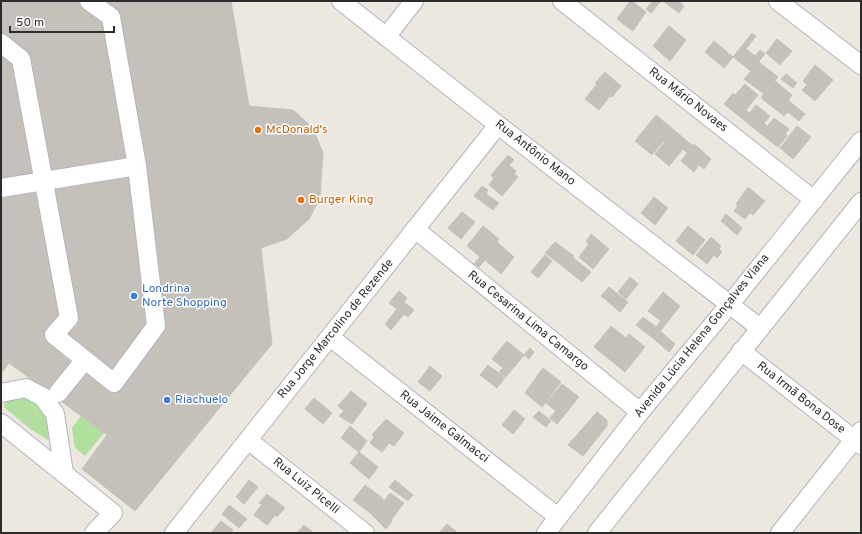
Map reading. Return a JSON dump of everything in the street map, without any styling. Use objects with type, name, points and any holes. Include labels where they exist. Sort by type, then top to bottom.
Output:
[{"type":"street","points":[[1,43],[21,59],[69,318],[54,335],[114,383],[156,326],[137,166],[111,17],[89,1]]},
{"type":"street","name":"Rua Antônio Mano","points":[[341,1],[760,328]]},
{"type":"street","points":[[386,36],[414,1]]},
{"type":"street","name":"Rua Mário Novaes","points":[[562,1],[814,200]]},
{"type":"street","points":[[778,1],[861,65]]},
{"type":"street","name":"Rua Jorge Marcolino de Rezende","points":[[174,533],[498,125]]},
{"type":"street","name":"Avenida Lúcia Helena Gonçalves Viana","points":[[546,533],[640,412],[730,304],[861,141]]},
{"type":"street","points":[[1,188],[137,166]]},
{"type":"street","points":[[597,533],[741,351],[806,273],[861,202]]},
{"type":"street","name":"Rua Cesarina Lima Camargo","points":[[415,229],[640,412]]},
{"type":"street","name":"Rua Jaime Galmacci","points":[[330,337],[558,518]]},
{"type":"street","name":"Rua Irmã Bona Dose","points":[[741,351],[859,438]]},
{"type":"street","points":[[58,394],[84,360]]},
{"type":"street","points":[[1,394],[26,388],[43,397],[55,414],[64,473]]},
{"type":"street","points":[[1,423],[113,513],[94,533]]},
{"type":"street","points":[[780,533],[859,438]]},
{"type":"street","name":"Rua Luiz Picelli","points":[[248,440],[365,533]]},
{"type":"path","points":[[25,424],[37,408]]},
{"type":"green space","points":[[16,396],[34,396],[49,409],[53,433],[48,440],[30,429],[4,407],[5,402]]},
{"type":"green space","points":[[81,416],[104,433],[85,456],[75,448],[72,428]]},
{"type":"building","name":"Londrina Norte Shopping","points":[[1,1],[231,1],[249,106],[293,110],[313,128],[323,153],[320,198],[309,219],[287,239],[261,248],[272,344],[135,511],[82,469],[107,435],[9,363],[1,374]]},
{"type":"building","points":[[630,1],[646,12],[633,31],[617,19]]},
{"type":"building","points":[[651,1],[661,1],[651,13],[646,9],[652,2]]},
{"type":"building","points":[[663,1],[678,1],[684,6],[679,13]]},
{"type":"building","points":[[669,26],[686,40],[670,61],[653,46]]},
{"type":"building","points":[[752,33],[756,36],[746,49],[755,56],[760,50],[765,54],[751,71],[733,57]]},
{"type":"building","points":[[777,39],[792,51],[780,65],[766,53]]},
{"type":"building","points":[[714,41],[733,57],[724,68],[705,52]]},
{"type":"building","points":[[759,62],[778,77],[770,86],[751,71]]},
{"type":"building","points":[[815,65],[833,80],[815,101],[802,90],[807,85],[803,81]]},
{"type":"building","points":[[751,71],[770,86],[764,94],[744,79]]},
{"type":"building","points":[[605,72],[621,86],[612,97],[610,96],[599,110],[585,99],[597,84],[595,83]]},
{"type":"building","points":[[786,74],[797,83],[793,88],[781,79]]},
{"type":"building","points":[[775,81],[792,95],[788,100],[770,86]]},
{"type":"building","points":[[745,84],[758,95],[746,110],[749,113],[744,120],[724,104],[733,93],[735,95]]},
{"type":"building","points":[[770,86],[788,100],[779,112],[761,98]]},
{"type":"building","points":[[788,100],[805,114],[799,121],[788,112],[784,116],[779,112]]},
{"type":"building","points":[[756,105],[770,116],[764,123],[767,126],[761,134],[744,120]]},
{"type":"building","points":[[656,115],[674,130],[652,155],[635,141]]},
{"type":"building","points":[[774,118],[789,129],[785,134],[787,136],[778,147],[761,134]]},
{"type":"building","points":[[797,126],[811,137],[793,159],[780,148]]},
{"type":"building","points":[[674,130],[693,146],[687,153],[683,149],[669,166],[655,154]]},
{"type":"building","points":[[694,144],[711,159],[704,169],[699,165],[694,172],[681,161]]},
{"type":"building","points":[[508,155],[514,160],[509,165],[516,171],[514,174],[518,177],[502,196],[489,185],[494,178],[491,175]]},
{"type":"building","points":[[482,186],[488,190],[486,194],[499,203],[493,210],[474,196]]},
{"type":"building","points":[[748,187],[765,201],[753,215],[750,213],[745,219],[734,211],[738,206],[736,204]]},
{"type":"building","points":[[654,197],[668,208],[655,225],[641,213]]},
{"type":"building","points":[[462,212],[475,222],[461,239],[448,228]]},
{"type":"building","points":[[726,214],[742,228],[737,235],[721,221]]},
{"type":"building","points":[[483,226],[499,239],[497,242],[514,257],[501,274],[485,260],[479,267],[474,264],[480,257],[467,246]]},
{"type":"building","points":[[688,226],[705,240],[693,255],[676,241]]},
{"type":"building","points":[[591,234],[609,249],[593,269],[579,257],[589,244],[586,242]]},
{"type":"building","points":[[711,237],[721,246],[719,249],[722,252],[717,258],[714,255],[707,264],[696,255]]},
{"type":"building","points":[[555,242],[574,256],[565,268],[545,253]]},
{"type":"building","points":[[545,255],[552,261],[538,278],[531,272]]},
{"type":"building","points":[[573,258],[591,272],[582,282],[565,268]]},
{"type":"building","points":[[630,277],[638,284],[626,299],[618,292]]},
{"type":"building","points":[[609,287],[628,302],[620,312],[601,296]]},
{"type":"building","points":[[399,291],[407,298],[404,302],[414,310],[408,317],[389,303]]},
{"type":"building","points":[[663,292],[680,306],[654,339],[636,325],[643,317],[656,327],[661,321],[648,311]]},
{"type":"building","points":[[397,309],[404,314],[391,330],[385,324]]},
{"type":"building","points":[[611,326],[626,338],[609,359],[594,347]]},
{"type":"building","points":[[660,331],[675,344],[669,352],[654,339]]},
{"type":"building","points":[[629,334],[645,347],[625,372],[609,359]]},
{"type":"building","points":[[507,341],[524,355],[506,377],[499,372],[503,368],[492,359]]},
{"type":"building","points":[[530,348],[534,352],[529,359],[524,355]]},
{"type":"building","points":[[488,365],[505,378],[497,388],[480,375]]},
{"type":"building","points":[[430,366],[442,376],[430,391],[418,382]]},
{"type":"building","points":[[543,368],[561,382],[542,407],[525,393]]},
{"type":"building","points":[[562,384],[579,397],[557,424],[550,418],[556,411],[546,403]]},
{"type":"building","points":[[351,391],[367,404],[352,424],[339,416],[344,411],[338,406]]},
{"type":"building","points":[[314,398],[332,413],[323,424],[305,409]]},
{"type":"building","points":[[514,410],[525,419],[513,434],[502,425]]},
{"type":"building","points":[[539,411],[551,421],[546,427],[533,417]]},
{"type":"building","points":[[597,412],[607,420],[607,426],[583,456],[568,445]]},
{"type":"building","points":[[386,419],[404,433],[394,446],[389,443],[382,452],[370,443],[374,437],[372,435]]},
{"type":"building","points":[[350,426],[367,441],[359,452],[341,438]]},
{"type":"building","points":[[359,452],[378,467],[369,479],[350,463]]},
{"type":"building","points":[[249,480],[258,487],[244,504],[236,497]]},
{"type":"building","points":[[395,480],[413,495],[408,501],[389,487]]},
{"type":"building","points":[[365,485],[381,497],[369,512],[353,500]]},
{"type":"building","points":[[390,493],[404,503],[386,529],[369,512],[381,497],[384,501]]},
{"type":"building","points":[[267,494],[285,508],[277,517],[275,515],[267,525],[254,515],[262,504],[259,503]]},
{"type":"building","points":[[229,505],[247,519],[239,528],[222,514]]},
{"type":"building","points":[[221,521],[233,530],[231,533],[211,533]]},
{"type":"building","points":[[447,524],[458,533],[439,533]]},
{"type":"building","points":[[304,525],[314,533],[297,533]]},
{"type":"place","name":"McDonald's","points":[[258,130]]},
{"type":"place","name":"Burger King","points":[[301,200]]},
{"type":"place","name":"Londrina Norte Shopping","points":[[134,296]]},
{"type":"place","name":"Riachuelo","points":[[167,400]]}]
